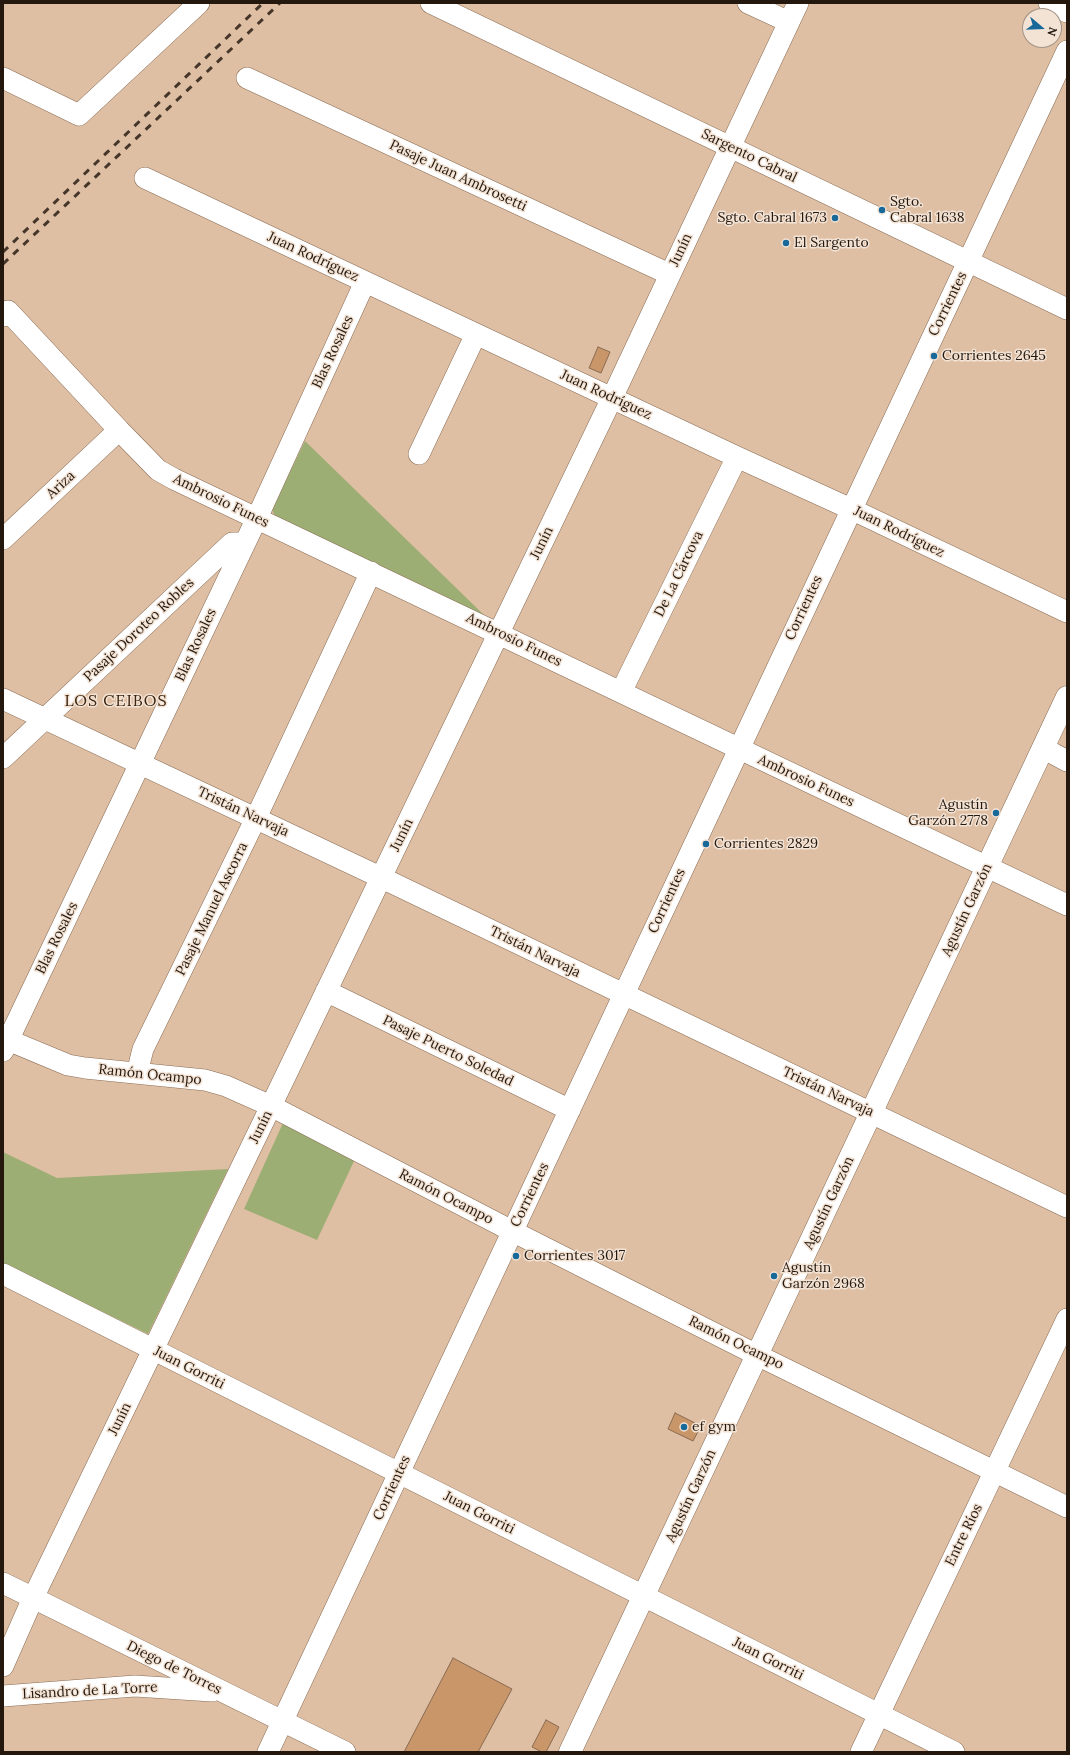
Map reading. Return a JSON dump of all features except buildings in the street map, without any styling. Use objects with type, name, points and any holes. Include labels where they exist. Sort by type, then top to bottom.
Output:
[{"type":"main road","name":"Agustín Garzón","points":[[570,1752],[1067,697]]},
{"type":"street","points":[[3,78],[79,115],[199,3]]},
{"type":"street","name":"Sargento Cabral","points":[[431,3],[1067,309]]},
{"type":"street","points":[[748,3],[789,22]]},
{"type":"street","name":"Junín","points":[[3,1666],[33,1598],[382,878],[612,398],[669,274],[798,3]]},
{"type":"street","points":[[1049,3],[1067,12]]},
{"type":"street","name":"Corrientes","points":[[268,1752],[1067,51]]},
{"type":"street","name":"Pasaje Juan Ambrosetti","points":[[247,78],[669,274]]},
{"type":"street","name":"Juan Rodríguez","points":[[145,178],[1067,612]]},
{"type":"street","name":"Blas Rosales","points":[[5,1043],[257,518],[365,282]]},
{"type":"street","name":"Ambrosio Funes","points":[[6,313],[158,470],[174,479],[1067,905]]},
{"type":"street","points":[[419,454],[476,334]]},
{"type":"street","name":"Ariza","points":[[3,539],[119,430]]},
{"type":"street","name":"De La Cárcova","points":[[621,692],[737,457]]},
{"type":"street","name":"Pasaje Doroteo Robles","points":[[3,758],[232,544],[244,543]]},
{"type":"street","name":"Pasaje Manuel Ascorra","points":[[139,1072],[143,1049],[256,818],[371,572]]},
{"type":"street","name":"Tristán Narvaja","points":[[3,699],[382,878],[1067,1207]]},
{"type":"street","points":[[1043,748],[1067,761]]},
{"type":"street","name":"Pasaje Puerto Soledad","points":[[326,992],[570,1110]]},
{"type":"street","name":"Ramón Ocampo","points":[[5,1043],[68,1065],[214,1081],[271,1106],[512,1231],[757,1355],[995,1470],[1067,1507]]},
{"type":"street","name":"Juan Gorriti","points":[[3,1274],[954,1752]]},
{"type":"street","name":"Entre Ríos","points":[[861,1752],[1067,1319]]},
{"type":"street","name":"Diego de Torres","points":[[3,1583],[345,1752]]},
{"type":"street","name":"Lisandro de La Torre","points":[[3,1696],[135,1686],[224,1692]]},
{"type":"green space","points":[[305,441],[484,615],[275,517],[272,509]]},
{"type":"green space","points":[[283,1123],[355,1159],[317,1240],[244,1209]]},
{"type":"green space","points":[[3,1152],[57,1178],[228,1169],[148,1334],[3,1263]]},
{"type":"railway","points":[[3,252],[263,3]]},
{"type":"railway","points":[[3,264],[280,3]]},
{"type":"place","name":"Sgto. Cabral 1638","points":[[882,210]]},
{"type":"place","name":"Sgto. Cabral 1673","points":[[835,218]]},
{"type":"place","name":"El Sargento","points":[[786,243]]},
{"type":"place","name":"Corrientes 2645","points":[[934,356]]},
{"type":"place","name":"Agustín Garzón 2778","points":[[996,813]]},
{"type":"place","name":"Corrientes 2829","points":[[706,844]]},
{"type":"place","name":"Corrientes 3017","points":[[516,1256]]},
{"type":"place","name":"Agustín Garzón 2968","points":[[774,1276]]},
{"type":"place","name":"ef gym","points":[[684,1427]]},
{"type":"district","name":"LOS CEIBOS","points":[[116,701]]}]
